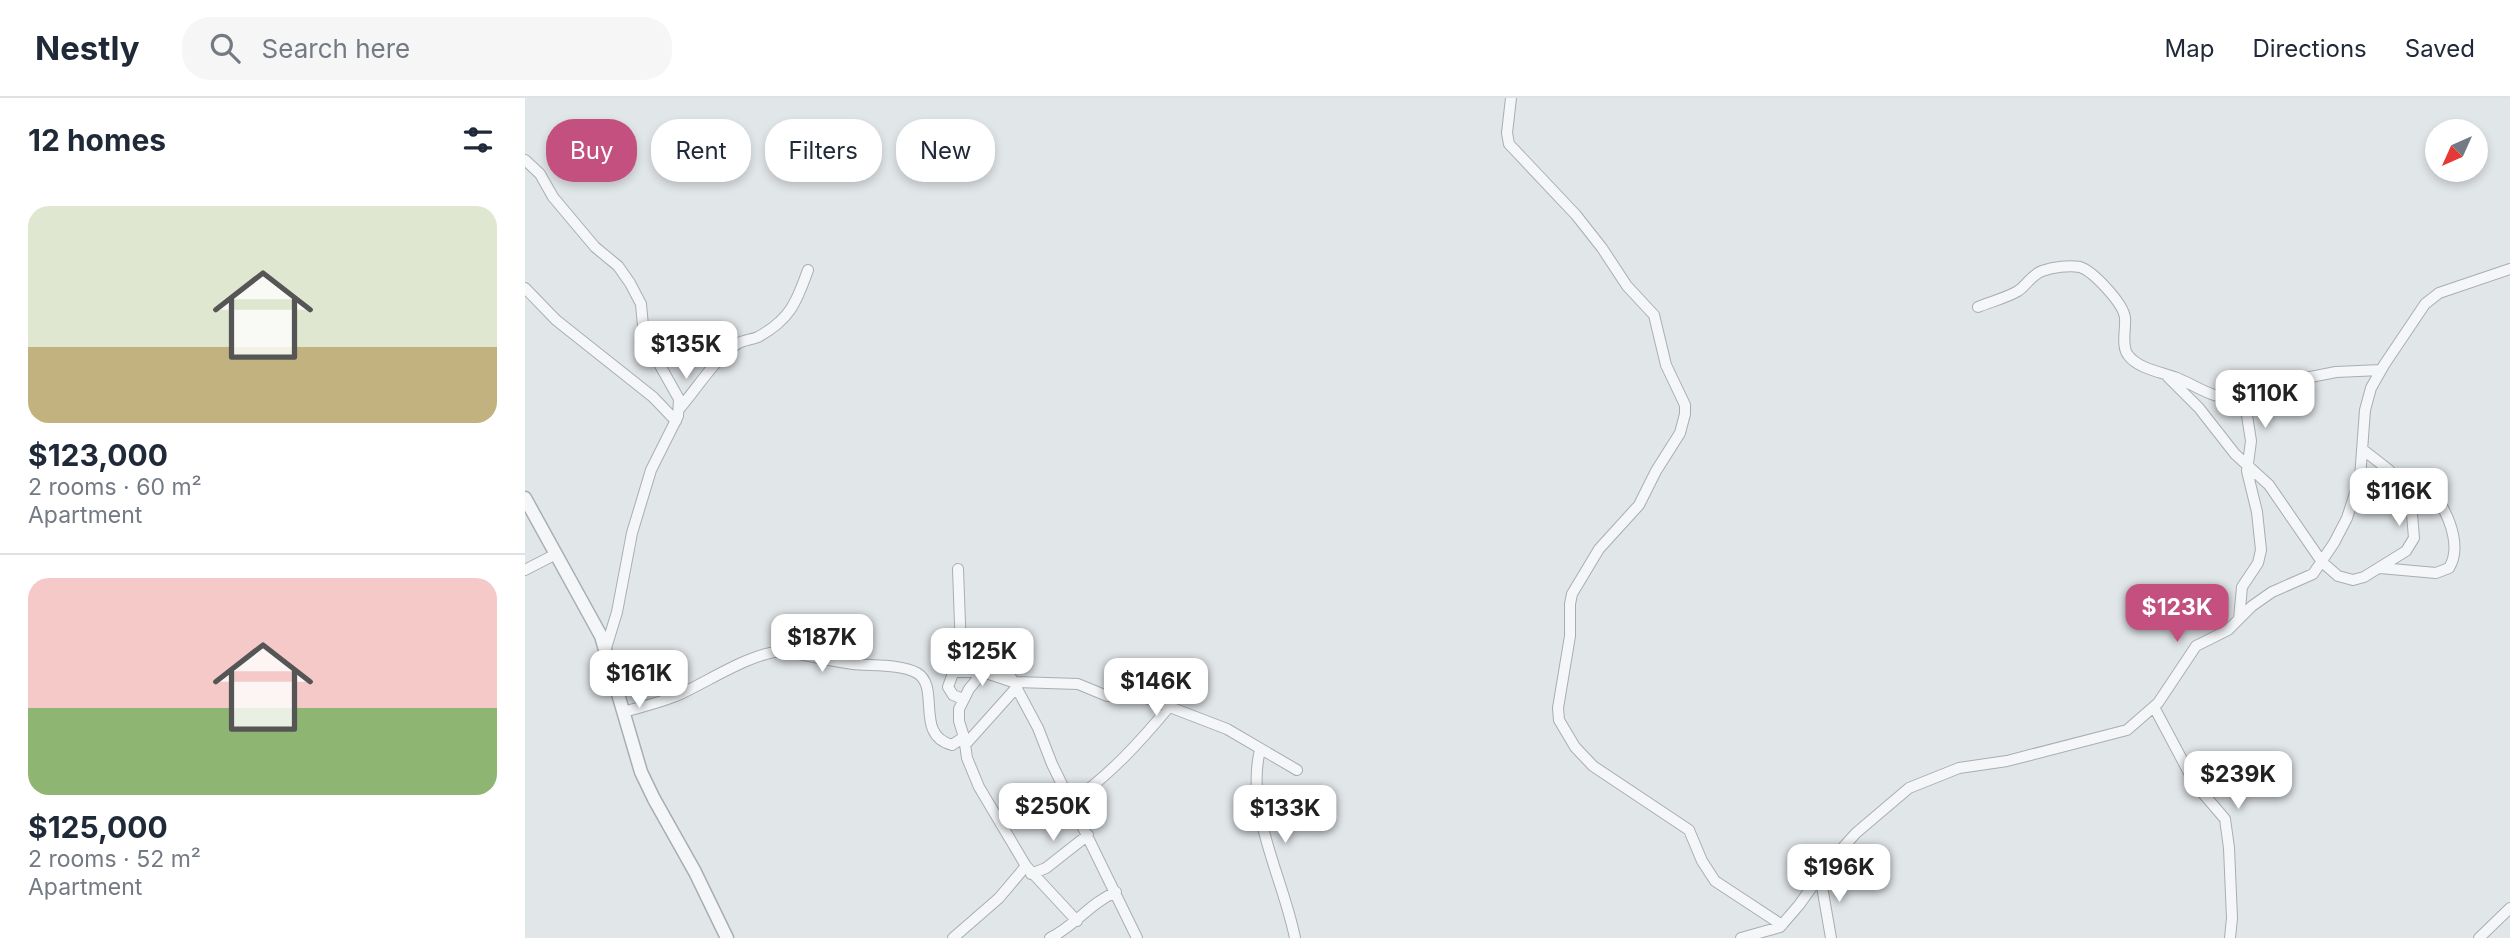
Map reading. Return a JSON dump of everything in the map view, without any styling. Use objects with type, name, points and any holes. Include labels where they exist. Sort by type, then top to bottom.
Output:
[{"type":"street","points":[[1511,98],[1507,133],[1509,144],[1576,215],[1627,286],[1653,313],[1666,365],[1685,405],[1680,433],[1639,505],[1599,549],[1572,594],[1569,651],[1558,708],[1559,720],[1575,747],[1593,766],[1689,830],[1702,861],[1716,881],[1782,925]]},
{"type":"street","points":[[525,160],[540,174],[553,197],[576,221],[595,247],[618,266],[631,283],[641,304],[642,333],[679,400],[680,408]]},
{"type":"street","points":[[1978,307],[2017,291],[2040,271],[2081,267],[2096,277],[2122,309],[2129,356],[2138,363],[2219,397],[2228,399],[2244,396],[2300,379],[2336,372],[2381,370]]},
{"type":"street","points":[[1741,938],[1782,925],[1863,825],[1916,784],[1959,768],[2007,761],[2127,730],[2154,707],[2195,648],[2228,630],[2257,602],[2310,576],[2322,562],[2347,518],[2360,478],[2365,410],[2371,388],[2381,370],[2425,304],[2439,293],[2510,269]]},
{"type":"street","points":[[605,648],[617,612],[632,533],[651,470],[680,408],[715,364],[737,344],[754,339],[781,323],[796,301],[808,270]]},
{"type":"street","points":[[525,288],[556,320],[653,397],[676,421]]},
{"type":"street","points":[[2166,374],[2199,408],[2224,442],[2269,485],[2322,562],[2338,576],[2353,580],[2364,577],[2406,551],[2412,544],[2414,522],[2402,485],[2389,470],[2362,449]]},
{"type":"street","points":[[2239,619],[2242,587],[2258,563],[2261,550],[2246,465],[2251,441],[2244,396]]},
{"type":"street","points":[[525,498],[595,623],[605,648],[641,772],[727,938]]},
{"type":"street","points":[[2379,568],[2436,573],[2449,568],[2454,558],[2453,537],[2440,503]]},
{"type":"street","points":[[525,570],[556,554]]},
{"type":"street","points":[[958,569],[961,641],[948,687],[949,691],[963,699]]},
{"type":"street","points":[[623,712],[673,697],[756,658],[783,651],[852,664],[915,671],[923,679],[935,734],[945,743],[952,745],[965,741],[1014,685]]},
{"type":"street","points":[[999,653],[963,699],[958,716],[970,768],[1028,870],[1077,921]]},
{"type":"street","points":[[1008,671],[1038,728],[1137,938]]},
{"type":"street","points":[[954,672],[983,672],[1014,685],[1077,684],[1107,696],[1136,695],[1227,729],[1297,770]]},
{"type":"street","points":[[1071,802],[1103,779],[1125,758],[1169,707]]},
{"type":"street","points":[[2154,707],[2195,784],[2225,819],[2232,918],[2230,938]]},
{"type":"street","points":[[1260,750],[1255,769],[1259,803],[1295,938]]},
{"type":"street","points":[[953,938],[1028,870],[1046,868],[1088,835]]},
{"type":"street","points":[[1820,875],[1831,938]]},
{"type":"street","points":[[1051,938],[1077,921],[1095,903],[1116,892]]},
{"type":"street","points":[[2483,936],[2510,908]]}]
